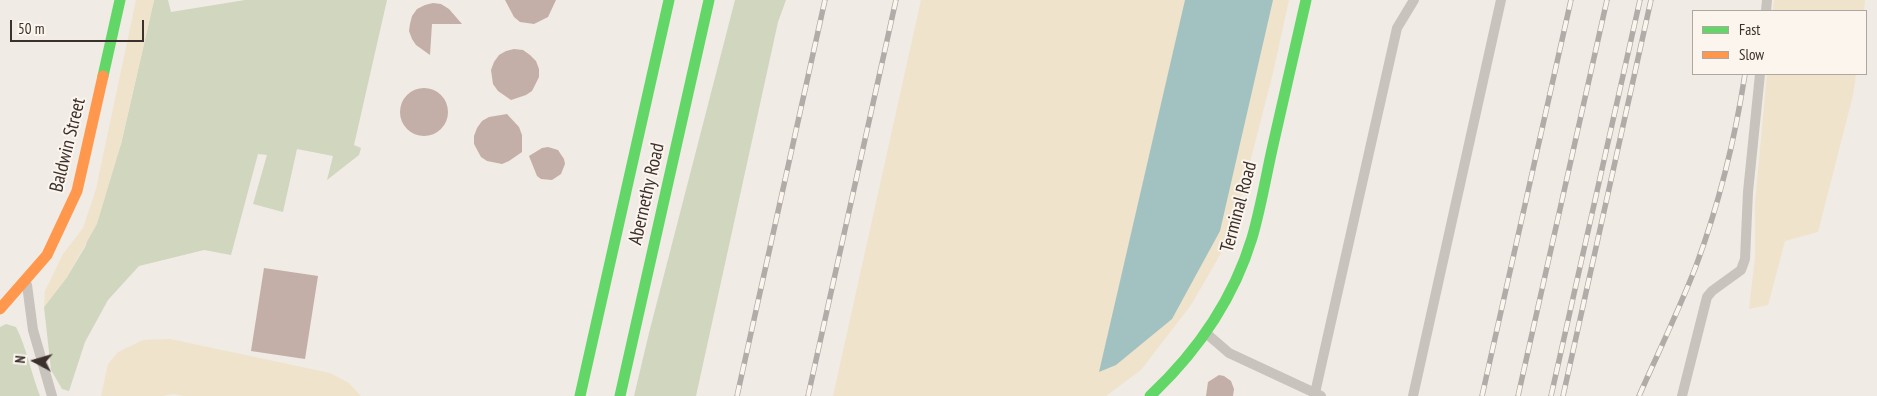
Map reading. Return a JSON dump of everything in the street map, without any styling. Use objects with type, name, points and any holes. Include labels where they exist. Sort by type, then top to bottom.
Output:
[{"type":"main road","name":"Baldwin Street","points":[[0,309],[47,255],[77,191],[120,0]]},
{"type":"main road","name":"Abernethy Road","points":[[580,396],[669,0]]},
{"type":"main road","name":"Abernethy Road","points":[[620,396],[709,0]]},
{"type":"main road","name":"Terminal Road","points":[[1150,396],[1191,354],[1206,334],[1229,294],[1247,252],[1259,208],[1306,0]]},
{"type":"lane","points":[[1206,334],[1229,353],[1316,395],[1397,28],[1414,0]]},
{"type":"lane","points":[[1413,396],[1501,0]]},
{"type":"lane","points":[[1682,396],[1707,297],[1712,291],[1741,270],[1745,259],[1748,192],[1760,75]]},
{"type":"lane","points":[[26,279],[33,330],[52,396]]},
{"type":"green space","points":[[154,0],[168,0],[171,12],[245,0],[387,0],[354,145],[361,148],[359,155],[327,180],[333,156],[297,149],[283,212],[253,204],[267,155],[258,154],[231,255],[204,250],[139,266],[108,300],[85,342],[69,391],[62,389],[51,370],[44,307],[67,277],[85,247],[121,144]]},
{"type":"green space","points":[[735,0],[786,0],[778,22],[696,396],[634,396],[649,333]]},
{"type":"green space","points":[[6,324],[16,327],[40,396],[0,396],[0,327]]},
{"type":"sand","points":[[136,0],[154,0],[121,144],[97,224],[67,277],[44,307],[45,291],[63,254],[83,228],[96,189]]},
{"type":"sand","points":[[921,0],[1289,0],[1273,73],[1231,236],[1191,305],[1141,370],[1106,396],[833,396]]},
{"type":"sand","points":[[1774,0],[1865,0],[1864,10],[1773,10]]},
{"type":"sand","points":[[1767,75],[1856,75],[1853,95],[1818,232],[1785,241],[1768,305],[1749,309],[1755,258],[1755,203]]},
{"type":"sand","points":[[170,339],[330,373],[349,383],[361,396],[184,396],[173,394],[162,396],[101,396],[108,364],[118,352],[143,340]]},
{"type":"water","points":[[1185,0],[1273,0],[1220,231],[1172,319],[1116,365],[1099,372]]},
{"type":"building","points":[[505,0],[556,0],[548,17],[534,24],[520,22],[514,17]]},
{"type":"building","points":[[433,3],[441,4],[449,9],[462,24],[432,24],[430,55],[416,45],[409,31],[412,16],[417,9]]},
{"type":"building","points":[[514,49],[523,50],[536,61],[539,77],[532,91],[511,100],[498,91],[493,84],[491,70],[499,55]]},
{"type":"building","points":[[419,88],[429,88],[441,95],[448,107],[448,117],[441,129],[429,136],[419,136],[411,132],[404,125],[400,117],[400,107],[404,99],[411,92]]},
{"type":"building","points":[[507,114],[519,127],[522,135],[522,152],[502,164],[487,161],[481,157],[474,144],[477,128],[482,121],[489,117]]},
{"type":"building","points":[[548,147],[558,150],[565,164],[561,174],[552,180],[541,179],[537,176],[529,156],[542,148]]},
{"type":"building","points":[[264,268],[318,276],[305,359],[251,351]]},
{"type":"building","points":[[1219,375],[1231,381],[1234,389],[1233,396],[1206,396],[1208,382]]},
{"type":"railway","points":[[737,396],[825,0]]},
{"type":"railway","points":[[808,396],[896,0]]},
{"type":"railway","points":[[1482,396],[1571,0]]},
{"type":"railway","points":[[1518,396],[1607,0]]},
{"type":"railway","points":[[1551,396],[1640,0]]},
{"type":"railway","points":[[1563,396],[1651,0]]},
{"type":"railway","points":[[1639,396],[1683,299],[1712,219],[1736,123],[1745,75]]},
{"type":"traffic: fast","points":[[103,76],[120,0]]},
{"type":"traffic: fast","points":[[580,396],[669,0]]},
{"type":"traffic: fast","points":[[620,396],[709,0]]},
{"type":"traffic: fast","points":[[1150,396],[1183,361],[1212,324],[1235,283],[1244,261],[1258,215],[1306,0]]},
{"type":"traffic: slow","points":[[0,309],[47,255],[77,191],[103,76]]}]
